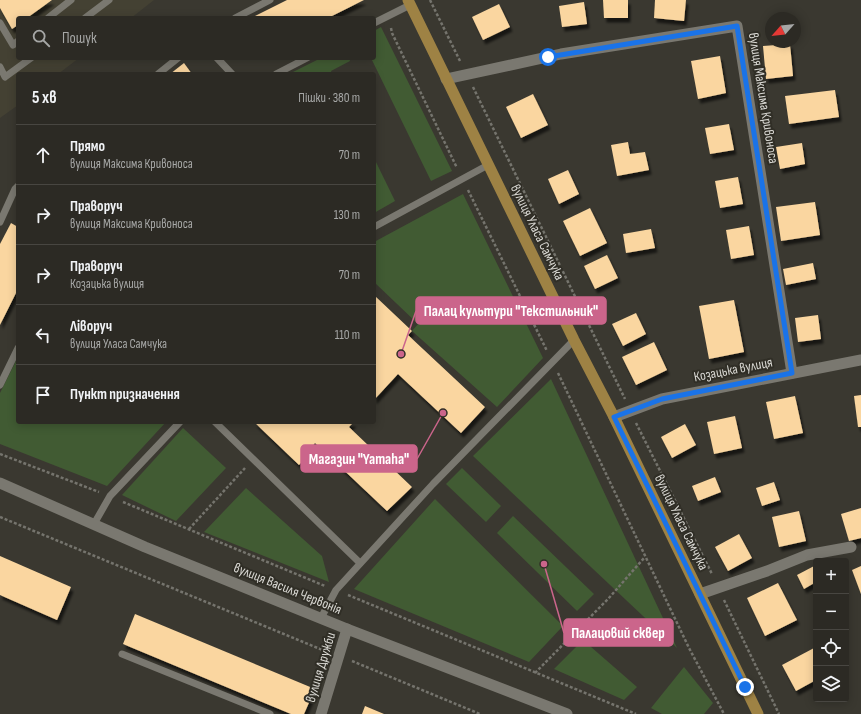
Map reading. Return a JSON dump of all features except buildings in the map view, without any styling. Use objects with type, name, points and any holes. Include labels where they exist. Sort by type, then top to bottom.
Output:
[{"type":"main road","name":"вулиця Уласа Самчука","points":[[409,3],[574,340],[614,417],[758,714]]},
{"type":"street","name":"вулиця Максима Кривоноса","points":[[446,79],[561,54],[737,26],[792,373]]},
{"type":"street","name":"Козацька вулиця","points":[[614,417],[662,399],[861,360]]},
{"type":"street","name":"вулиця Василя Червонія","points":[[0,483],[145,547],[347,629],[567,714]]},
{"type":"street","points":[[700,594],[767,571],[807,555],[851,547]]},
{"type":"street","name":"вулиця Дружби","points":[[321,714],[347,629]]},
{"type":"lane","points":[[51,16],[71,0]]},
{"type":"lane","points":[[88,16],[109,0]]},
{"type":"lane","points":[[239,16],[270,0]]},
{"type":"lane","points":[[376,22],[409,3]]},
{"type":"lane","points":[[0,23],[14,45],[16,43]]},
{"type":"lane","points":[[0,67],[6,77],[28,60]]},
{"type":"lane","points":[[160,72],[176,60]]},
{"type":"lane","points":[[219,60],[230,72]]},
{"type":"lane","points":[[280,72],[303,60]]},
{"type":"lane","points":[[376,227],[488,165]]},
{"type":"lane","points":[[0,222],[16,191]]},
{"type":"lane","points":[[321,618],[336,590],[360,563],[574,340]]},
{"type":"lane","points":[[0,385],[16,352]]},
{"type":"lane","points":[[94,524],[110,496],[178,424]]},
{"type":"lane","points":[[217,424],[360,563]]},
{"type":"lane","points":[[122,654],[270,714]]},
{"type":"path","points":[[430,0],[779,714]]},
{"type":"path","points":[[0,454],[110,496],[636,714]]},
{"type":"path","points":[[189,529],[253,459]]},
{"type":"path","points":[[0,517],[480,714]]},
{"type":"path","points":[[536,673],[608,599],[645,557]]},
{"type":"shaded area","points":[[0,0],[154,0],[134,16],[16,16],[16,60],[76,60],[61,72],[16,72],[16,106],[0,118]]},
{"type":"green space","points":[[381,27],[452,171],[431,181],[372,60],[376,60],[376,30]]},
{"type":"green space","points":[[317,60],[350,61],[331,72],[293,72]]},
{"type":"green space","points":[[376,162],[395,201],[376,212]]},
{"type":"green space","points":[[463,194],[543,358],[497,407],[412,331],[418,324],[376,284],[376,241]]},
{"type":"green space","points":[[16,361],[16,424],[164,424],[107,486],[0,444],[0,393]]},
{"type":"green space","points":[[551,379],[677,648],[473,456]]},
{"type":"green space","points":[[183,428],[226,468],[176,521],[122,495]]},
{"type":"green space","points":[[462,468],[501,506],[486,522],[446,484]]},
{"type":"green space","points":[[246,488],[322,556],[329,582],[204,532]]},
{"type":"green space","points":[[435,499],[563,626],[529,662],[354,589]]},
{"type":"green space","points":[[513,516],[594,594],[577,611],[497,533]]},
{"type":"green space","points":[[583,640],[637,687],[624,700],[554,669]]},
{"type":"green space","points":[[684,667],[713,703],[704,714],[662,714],[651,708]]},
{"type":"place","name":"Палац культури \"Текстильник\"","points":[[401,354]]},
{"type":"place","name":"Магазин \"Yamaha\"","points":[[443,413]]},
{"type":"place","name":"Палацовий сквер","points":[[544,564]]},
{"type":"route","points":[[548,57],[737,26],[792,373],[662,399],[614,417],[745,687]]}]
